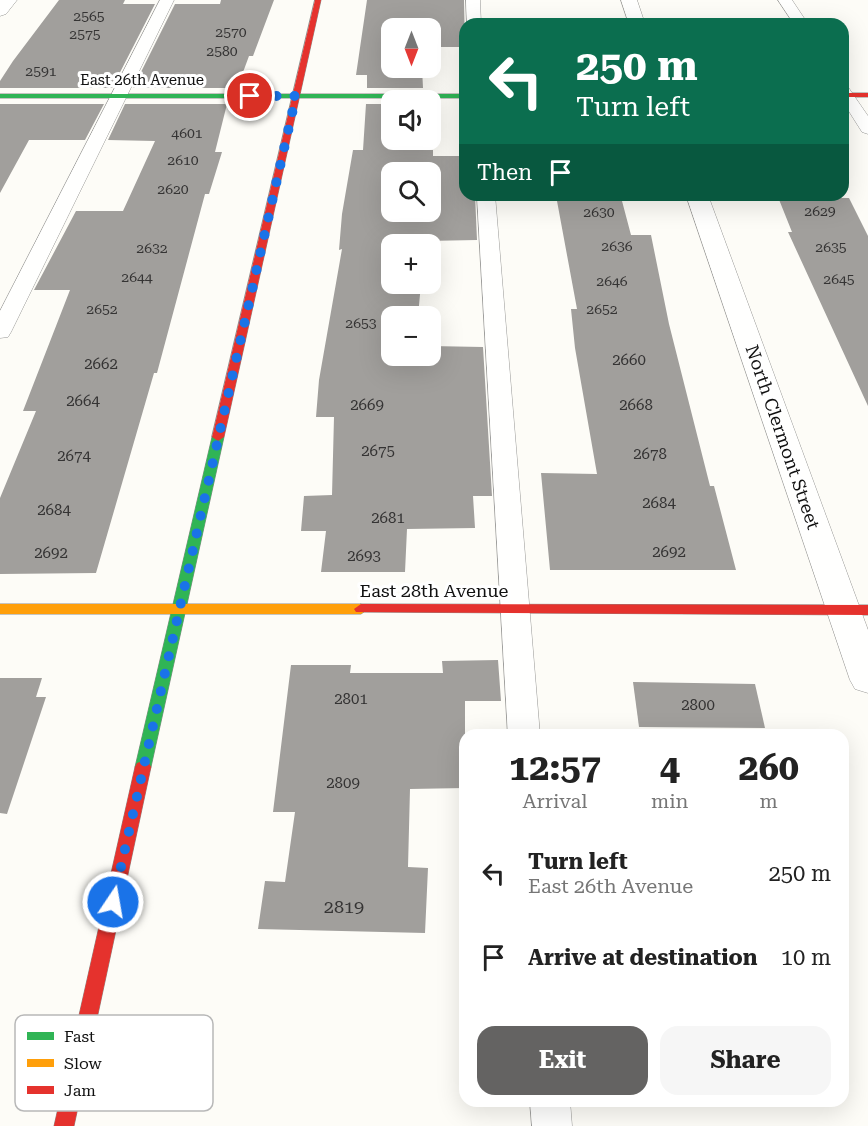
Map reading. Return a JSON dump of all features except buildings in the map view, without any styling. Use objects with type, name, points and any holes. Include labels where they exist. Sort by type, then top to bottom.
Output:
[{"type":"street","points":[[0,11],[9,0]]},
{"type":"street","points":[[88,1015],[178,609],[318,0]]},
{"type":"street","points":[[629,0],[636,18]]},
{"type":"street","points":[[849,94],[868,96]]},
{"type":"street","name":"East 26th Avenue","points":[[0,96],[459,96]]},
{"type":"street","name":"North Clermont Street","points":[[699,201],[856,610],[868,680]]},
{"type":"street","name":"East 28th Avenue","points":[[0,609],[856,610]]},
{"type":"street","points":[[64,1126],[67,1111]]},
{"type":"lane","points":[[0,332],[167,0]]},
{"type":"lane","points":[[473,0],[474,18]]},
{"type":"lane","points":[[785,0],[797,18]]},
{"type":"lane","points":[[849,101],[868,129]]},
{"type":"lane","points":[[486,201],[524,729]]},
{"type":"lane","points":[[550,1107],[552,1126]]},
{"type":"traffic: fast","points":[[0,96],[459,96]]},
{"type":"traffic: fast","points":[[143,767],[218,437]]},
{"type":"traffic: slow","points":[[0,609],[361,609]]},
{"type":"traffic: jam","points":[[218,437],[318,0]]},
{"type":"traffic: jam","points":[[849,95],[868,95]]},
{"type":"traffic: jam","points":[[361,609],[868,610]]},
{"type":"traffic: jam","points":[[88,1015],[143,767]]},
{"type":"traffic: jam","points":[[64,1126],[67,1111]]},
{"type":"route","points":[[113,902],[296,96],[250,96]]}]
